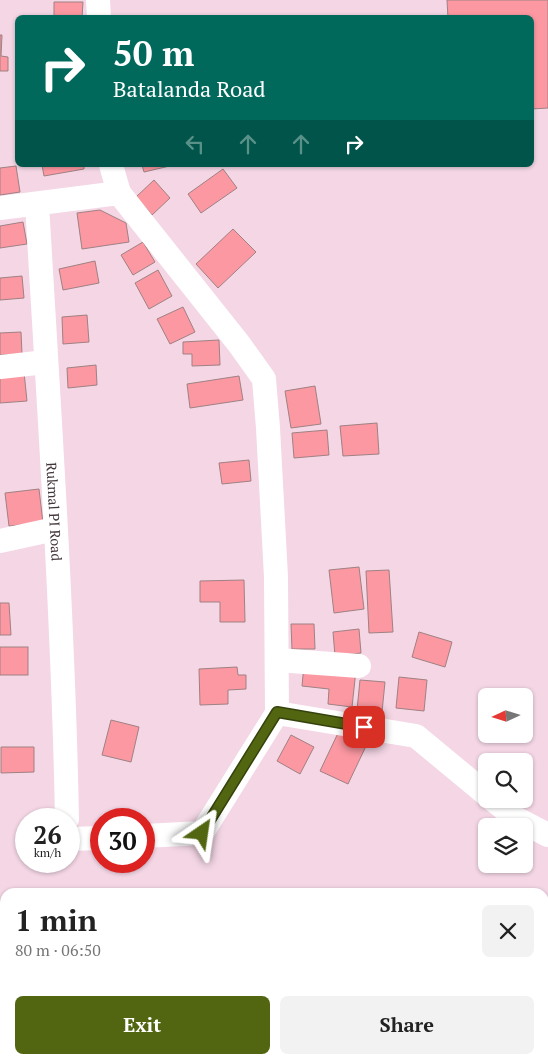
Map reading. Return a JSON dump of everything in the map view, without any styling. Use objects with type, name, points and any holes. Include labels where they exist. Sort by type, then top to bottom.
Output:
[{"type":"street","points":[[98,0],[99,15]]},
{"type":"street","points":[[112,167],[119,193],[239,344],[264,380],[268,428],[276,577],[277,712],[202,833],[155,835]]},
{"type":"street","points":[[0,208],[119,193]]},
{"type":"street","name":"Rukmal PI Road","points":[[37,204],[55,529],[65,740],[66,808]]},
{"type":"street","points":[[0,367],[46,362]]},
{"type":"street","points":[[0,541],[55,529]]},
{"type":"street","points":[[277,660],[359,666]]},
{"type":"street","points":[[277,712],[416,736],[478,787]]},
{"type":"street","points":[[503,808],[517,820],[548,835]]},
{"type":"building","points":[[447,0],[548,0],[548,108],[534,109],[534,15],[448,15]]},
{"type":"building","points":[[54,2],[83,2],[82,15],[54,15]]},
{"type":"building","points":[[0,35],[2,35],[1,56],[8,57],[8,71],[0,71]]},
{"type":"building","points":[[16,167],[20,192],[0,195],[0,168]]},
{"type":"building","points":[[42,167],[84,167],[84,169],[44,176]]},
{"type":"building","points":[[143,167],[165,167],[144,172]]},
{"type":"building","points":[[223,169],[237,188],[201,213],[188,194]]},
{"type":"building","points":[[154,180],[170,198],[152,215],[136,197]]},
{"type":"building","points":[[100,210],[126,223],[129,242],[82,249],[77,213]]},
{"type":"building","points":[[23,222],[27,244],[0,248],[0,226]]},
{"type":"building","points":[[233,229],[256,252],[218,288],[196,264]]},
{"type":"building","points":[[143,242],[155,262],[133,275],[121,255]]},
{"type":"building","points":[[95,261],[99,283],[63,290],[59,269]]},
{"type":"building","points":[[158,270],[172,296],[149,309],[135,283]]},
{"type":"building","points":[[22,276],[24,298],[0,300],[0,278]]},
{"type":"building","points":[[183,307],[195,332],[170,344],[157,319]]},
{"type":"building","points":[[87,315],[89,342],[63,344],[62,317]]},
{"type":"building","points":[[21,332],[22,354],[0,355],[0,333]]},
{"type":"building","points":[[219,340],[220,365],[192,366],[192,354],[183,354],[183,342]]},
{"type":"building","points":[[96,365],[97,385],[68,388],[67,368]]},
{"type":"building","points":[[24,372],[27,401],[0,403],[0,374]]},
{"type":"building","points":[[239,376],[243,400],[190,408],[187,384]]},
{"type":"building","points":[[315,386],[321,424],[291,428],[285,391]]},
{"type":"building","points":[[377,423],[379,454],[343,456],[340,426]]},
{"type":"building","points":[[327,430],[329,455],[294,458],[292,433]]},
{"type":"building","points":[[249,460],[251,481],[222,484],[219,463]]},
{"type":"building","points":[[39,489],[43,523],[9,526],[5,493]]},
{"type":"building","points":[[359,567],[364,609],[334,613],[329,570]]},
{"type":"building","points":[[389,570],[393,632],[369,633],[366,571]]},
{"type":"building","points":[[244,580],[245,622],[220,622],[220,602],[200,602],[200,581]]},
{"type":"building","points":[[0,603],[9,603],[11,635],[0,635]]},
{"type":"building","points":[[291,624],[314,624],[315,649],[292,649]]},
{"type":"building","points":[[359,629],[361,653],[335,656],[333,632]]},
{"type":"building","points":[[419,632],[452,642],[445,667],[412,657]]},
{"type":"building","points":[[0,647],[28,647],[28,675],[0,675]]},
{"type":"building","points":[[304,665],[356,670],[352,707],[328,704],[329,689],[302,686]]},
{"type":"building","points":[[237,667],[238,675],[246,675],[246,689],[228,690],[228,704],[200,705],[199,669]]},
{"type":"building","points":[[399,677],[427,680],[424,711],[396,708]]},
{"type":"building","points":[[360,680],[385,682],[382,712],[357,710]]},
{"type":"building","points":[[111,720],[139,727],[131,762],[102,755]]},
{"type":"building","points":[[339,731],[367,744],[348,784],[320,771]]},
{"type":"building","points":[[291,735],[314,747],[300,774],[277,761]]},
{"type":"building","points":[[1,747],[34,747],[34,772],[1,773]]},
{"type":"route","points":[[202,833],[277,712],[364,727]]}]
